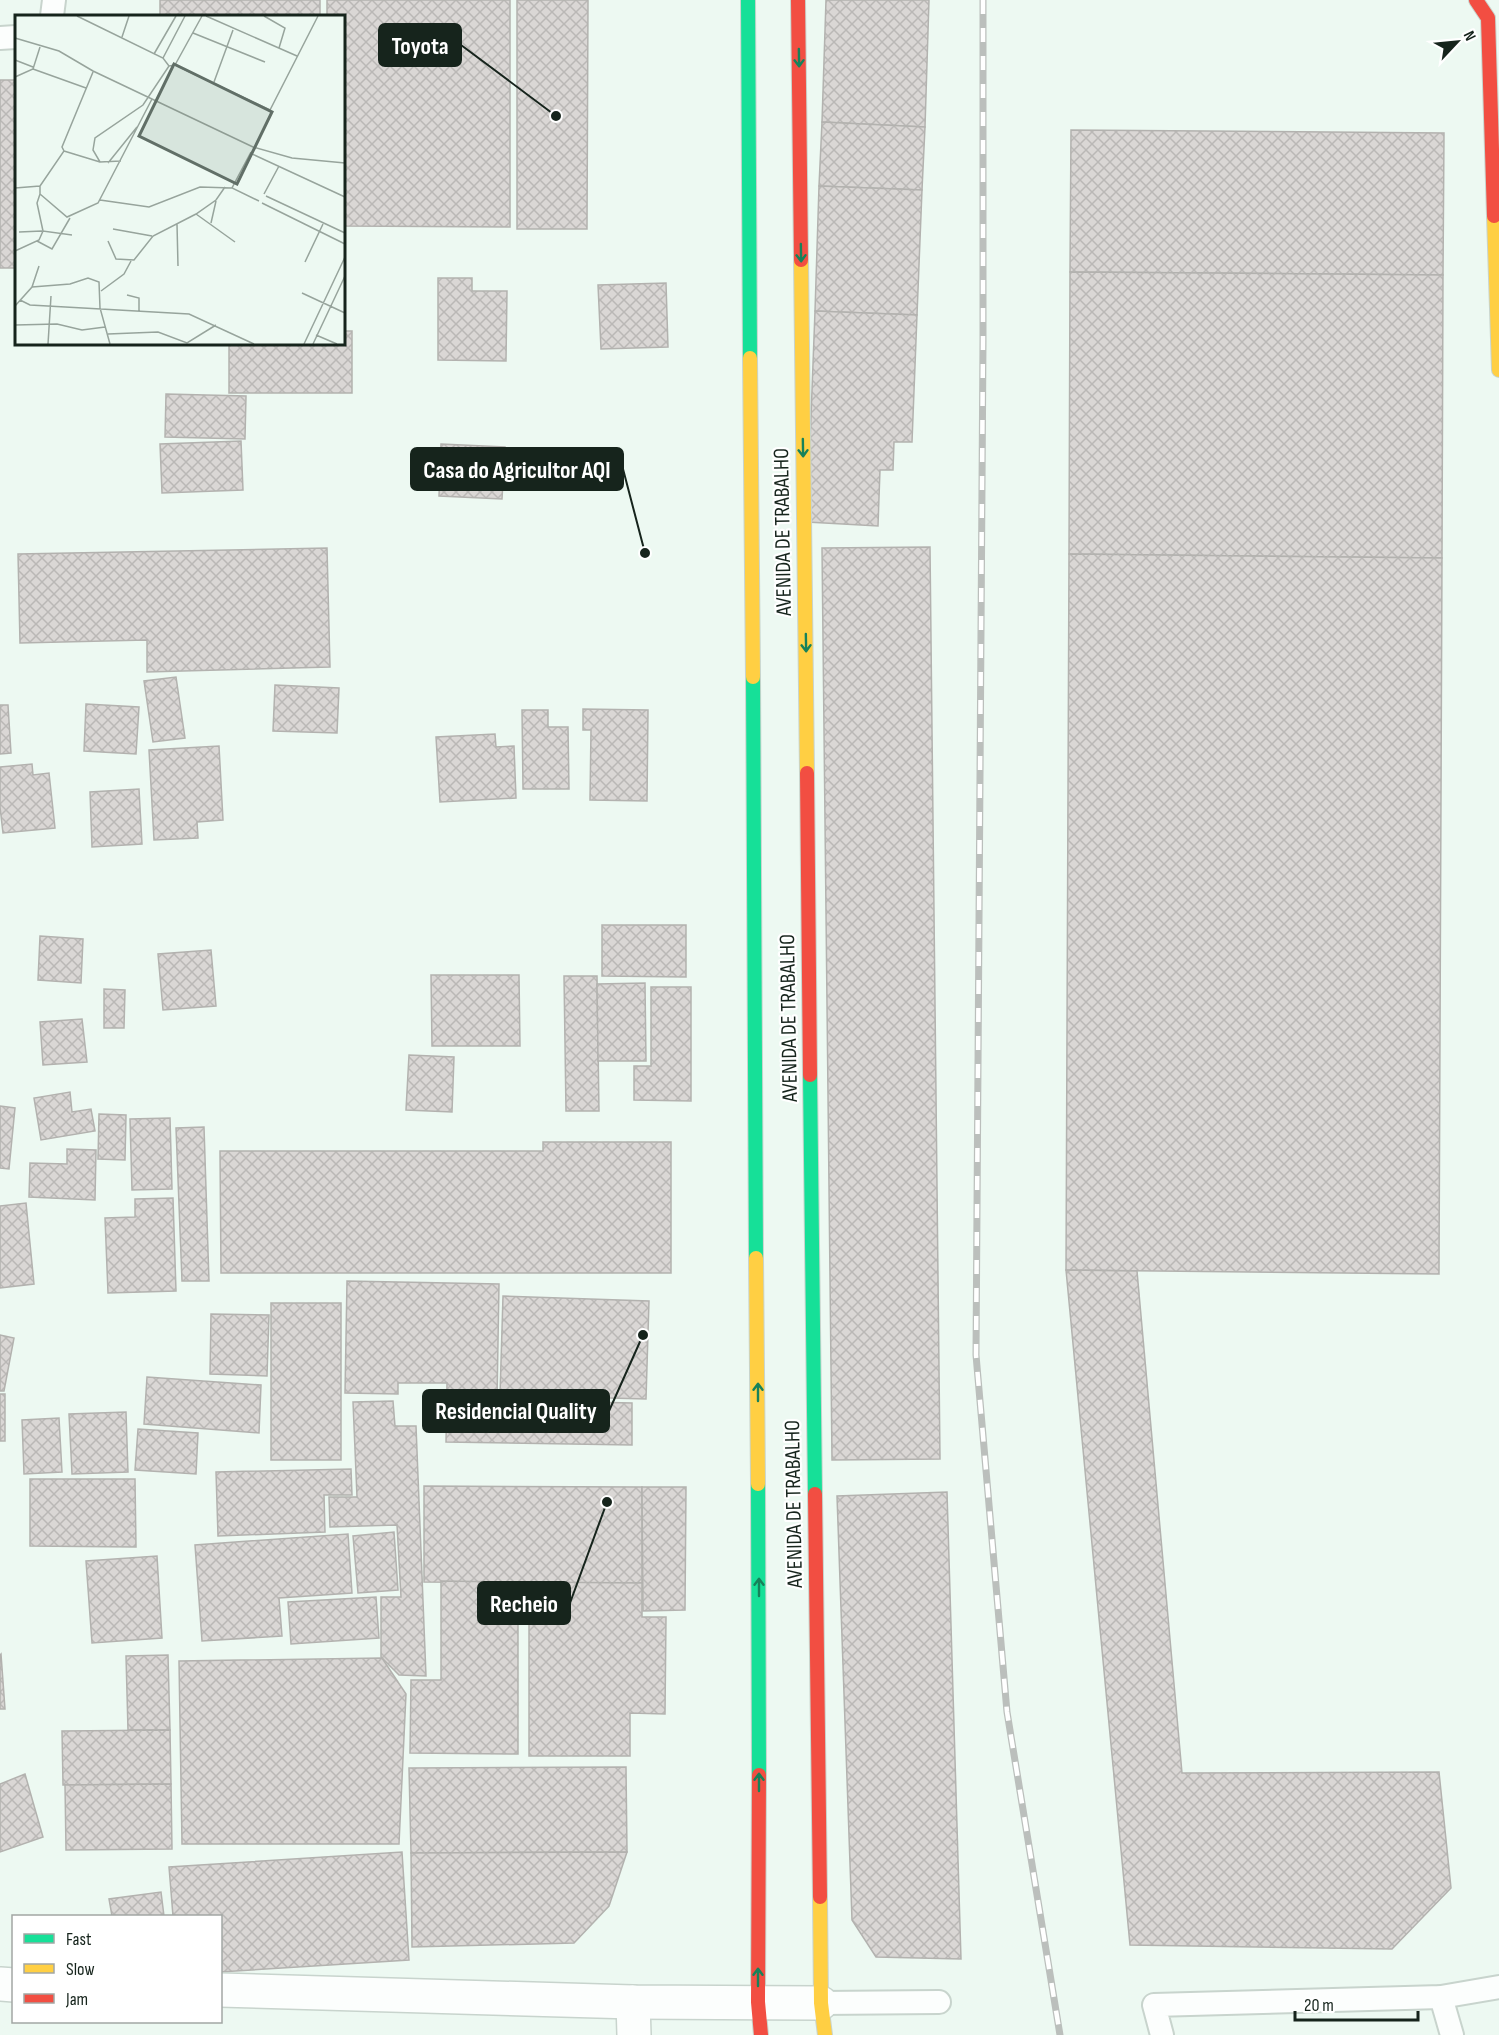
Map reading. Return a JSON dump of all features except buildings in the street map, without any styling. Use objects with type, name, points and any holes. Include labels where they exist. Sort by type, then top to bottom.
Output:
[{"type":"main road","name":"AVENIDA DE TRABALHO","points":[[748,0],[759,1636],[758,2002],[761,2035]]},
{"type":"main road","name":"AVENIDA DE TRABALHO","points":[[798,0],[821,2003],[825,2035]]},
{"type":"main road","points":[[1488,12],[1499,370]]},
{"type":"street","points":[[222,1990],[633,2002],[821,2003]]},
{"type":"street","points":[[633,2002],[634,2035]]},
{"type":"lane","points":[[52,15],[54,0]]},
{"type":"lane","points":[[0,38],[15,37]]},
{"type":"lane","points":[[1162,2035],[1154,2005],[1441,1997],[1499,1987]]},
{"type":"lane","points":[[1441,1997],[1452,2035]]},
{"type":"lane","points":[[821,2003],[939,2002]]},
{"type":"railway","points":[[983,0],[976,1355],[1007,1712],[1060,2035]]},
{"type":"traffic: fast","points":[[748,0],[750,358]]},
{"type":"traffic: fast","points":[[753,677],[756,1258]]},
{"type":"traffic: fast","points":[[810,1075],[815,1494]]},
{"type":"traffic: fast","points":[[758,1484],[759,1775]]},
{"type":"traffic: slow","points":[[1494,216],[1499,370]]},
{"type":"traffic: slow","points":[[801,260],[807,773]]},
{"type":"traffic: slow","points":[[750,358],[753,677]]},
{"type":"traffic: slow","points":[[756,1258],[758,1484]]},
{"type":"traffic: slow","points":[[820,1897],[821,2003],[825,2035]]},
{"type":"traffic: jam","points":[[798,0],[801,260]]},
{"type":"traffic: jam","points":[[1476,0],[1488,18],[1494,216]]},
{"type":"traffic: jam","points":[[807,773],[810,1075]]},
{"type":"traffic: jam","points":[[815,1494],[820,1897]]},
{"type":"traffic: jam","points":[[759,1775],[758,2002],[761,2035]]},
{"type":"place","name":"Toyota","points":[[556,116]]},
{"type":"place","name":"Casa do Agricultor AQI","points":[[645,553]]},
{"type":"place","name":"Residencial Quality","points":[[643,1335]]},
{"type":"place","name":"Recheio","points":[[607,1502]]}]
